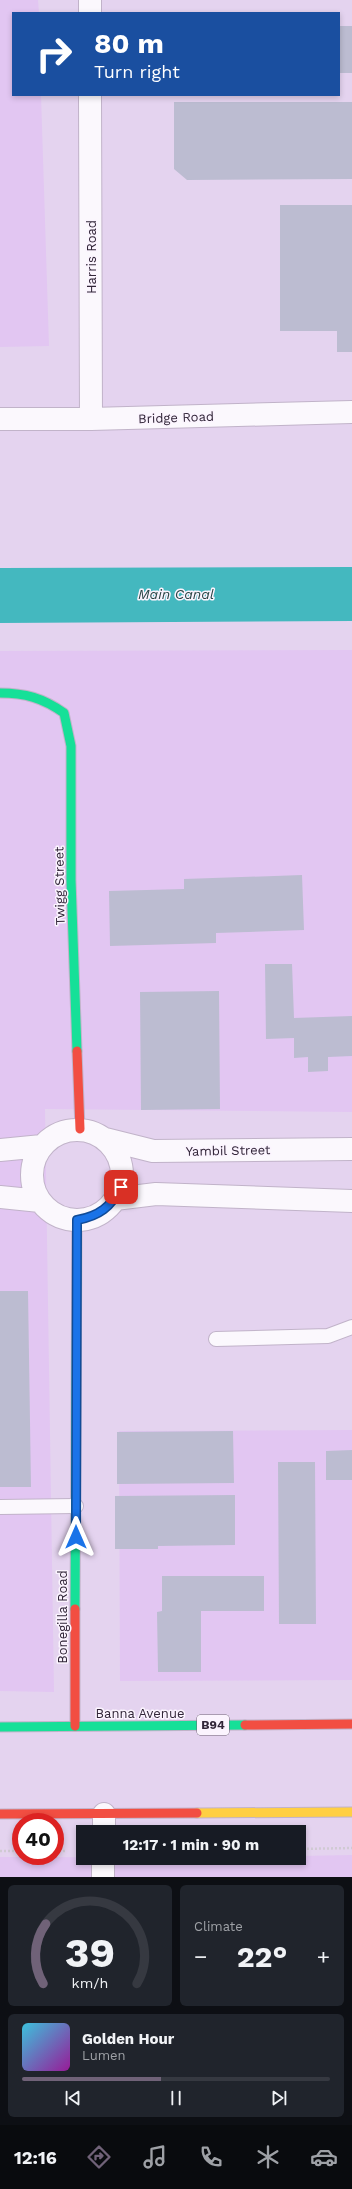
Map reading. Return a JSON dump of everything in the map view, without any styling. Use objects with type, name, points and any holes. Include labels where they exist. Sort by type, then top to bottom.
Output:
[{"type":"street","points":[[90,0],[90,12]]},
{"type":"street","name":"Harris Road","points":[[90,96],[91,419]]},
{"type":"street","name":"Bridge Road","points":[[0,419],[91,419],[352,412]]},
{"type":"street","name":"Twigg Street","points":[[0,693],[26,693],[48,701],[64,712],[71,746],[71,880],[80,1129]]},
{"type":"street","points":[[80,1129],[93,1132],[105,1139],[114,1148],[120,1160],[122,1174],[121,1187],[115,1199],[105,1210],[92,1217],[77,1220],[63,1218],[50,1211],[40,1200],[33,1188],[31,1174],[34,1159],[42,1146],[53,1136],[66,1131],[80,1129]]},
{"type":"street","name":"Yambil Street","points":[[105,1139],[153,1151],[352,1149]]},
{"type":"street","points":[[0,1150],[42,1146]]},
{"type":"street","points":[[115,1199],[156,1194],[352,1201]]},
{"type":"street","points":[[0,1196],[40,1200]]},
{"type":"street","name":"Bonegilla Road","points":[[75,1726],[77,1220]]},
{"type":"street","name":"Banna Avenue","points":[[0,1727],[352,1724]]},
{"type":"street","points":[[0,1814],[104,1823],[352,1812]]},
{"type":"street","points":[[103,1865],[103,1877]]},
{"type":"lane","points":[[216,1339],[328,1336],[352,1327]]},
{"type":"lane","points":[[0,1507],[76,1506]]},
{"type":"path","points":[[306,1849],[352,1848]]},
{"type":"path","points":[[0,1852],[12,1851]]},
{"type":"shaded area","points":[[0,0],[38,0],[39,12],[12,12],[12,96],[41,96],[49,346],[0,347]]},
{"type":"shaded area","points":[[352,650],[352,1112],[45,1109],[54,1692],[0,1691],[0,651]]},
{"type":"shaded area","points":[[352,1430],[352,1680],[120,1681],[119,1431]]},
{"type":"shaded area","points":[[352,1855],[352,1877],[0,1877],[0,1857],[12,1857],[12,1865],[64,1865],[64,1857],[76,1857],[76,1865],[306,1865],[306,1856]]},
{"type":"water","name":"Main Canal","points":[[352,567],[352,621],[0,623],[0,568]]},
{"type":"building","points":[[340,26],[352,26],[352,73],[340,73]]},
{"type":"building","points":[[174,102],[352,102],[352,179],[187,180],[174,169]]},
{"type":"building","points":[[280,205],[352,205],[352,352],[337,352],[337,331],[280,331]]},
{"type":"building","points":[[302,875],[304,930],[216,933],[216,943],[110,946],[109,891],[184,889],[184,879]]},
{"type":"building","points":[[265,964],[292,964],[294,1018],[352,1016],[352,1056],[328,1057],[328,1071],[308,1072],[308,1057],[294,1058],[294,1038],[266,1039]]},
{"type":"building","points":[[219,991],[220,1109],[141,1110],[140,992]]},
{"type":"building","points":[[0,1291],[28,1291],[31,1487],[0,1487]]},
{"type":"building","points":[[233,1431],[234,1483],[117,1484],[117,1432]]},
{"type":"building","points":[[352,1450],[352,1480],[326,1480],[326,1451]]},
{"type":"building","points":[[278,1462],[315,1462],[316,1624],[279,1624]]},
{"type":"building","points":[[235,1495],[235,1545],[158,1546],[158,1549],[115,1549],[115,1496]]},
{"type":"building","points":[[162,1576],[264,1576],[264,1611],[201,1611],[201,1672],[158,1672],[157,1612],[162,1611]]},
{"type":"traffic: fast","points":[[0,693],[34,697],[64,713],[71,746],[71,880],[77,1051]]},
{"type":"traffic: fast","points":[[75,1609],[77,1220]]},
{"type":"traffic: fast","points":[[0,1727],[245,1725]]},
{"type":"traffic: slow","points":[[197,1813],[352,1812]]},
{"type":"traffic: jam","points":[[77,1051],[80,1129]]},
{"type":"traffic: jam","points":[[75,1609],[75,1726]]},
{"type":"traffic: jam","points":[[245,1725],[352,1724]]},
{"type":"traffic: jam","points":[[0,1814],[197,1813]]},
{"type":"route","points":[[76,1537],[77,1220],[92,1217],[105,1210],[115,1199],[121,1187]]}]
